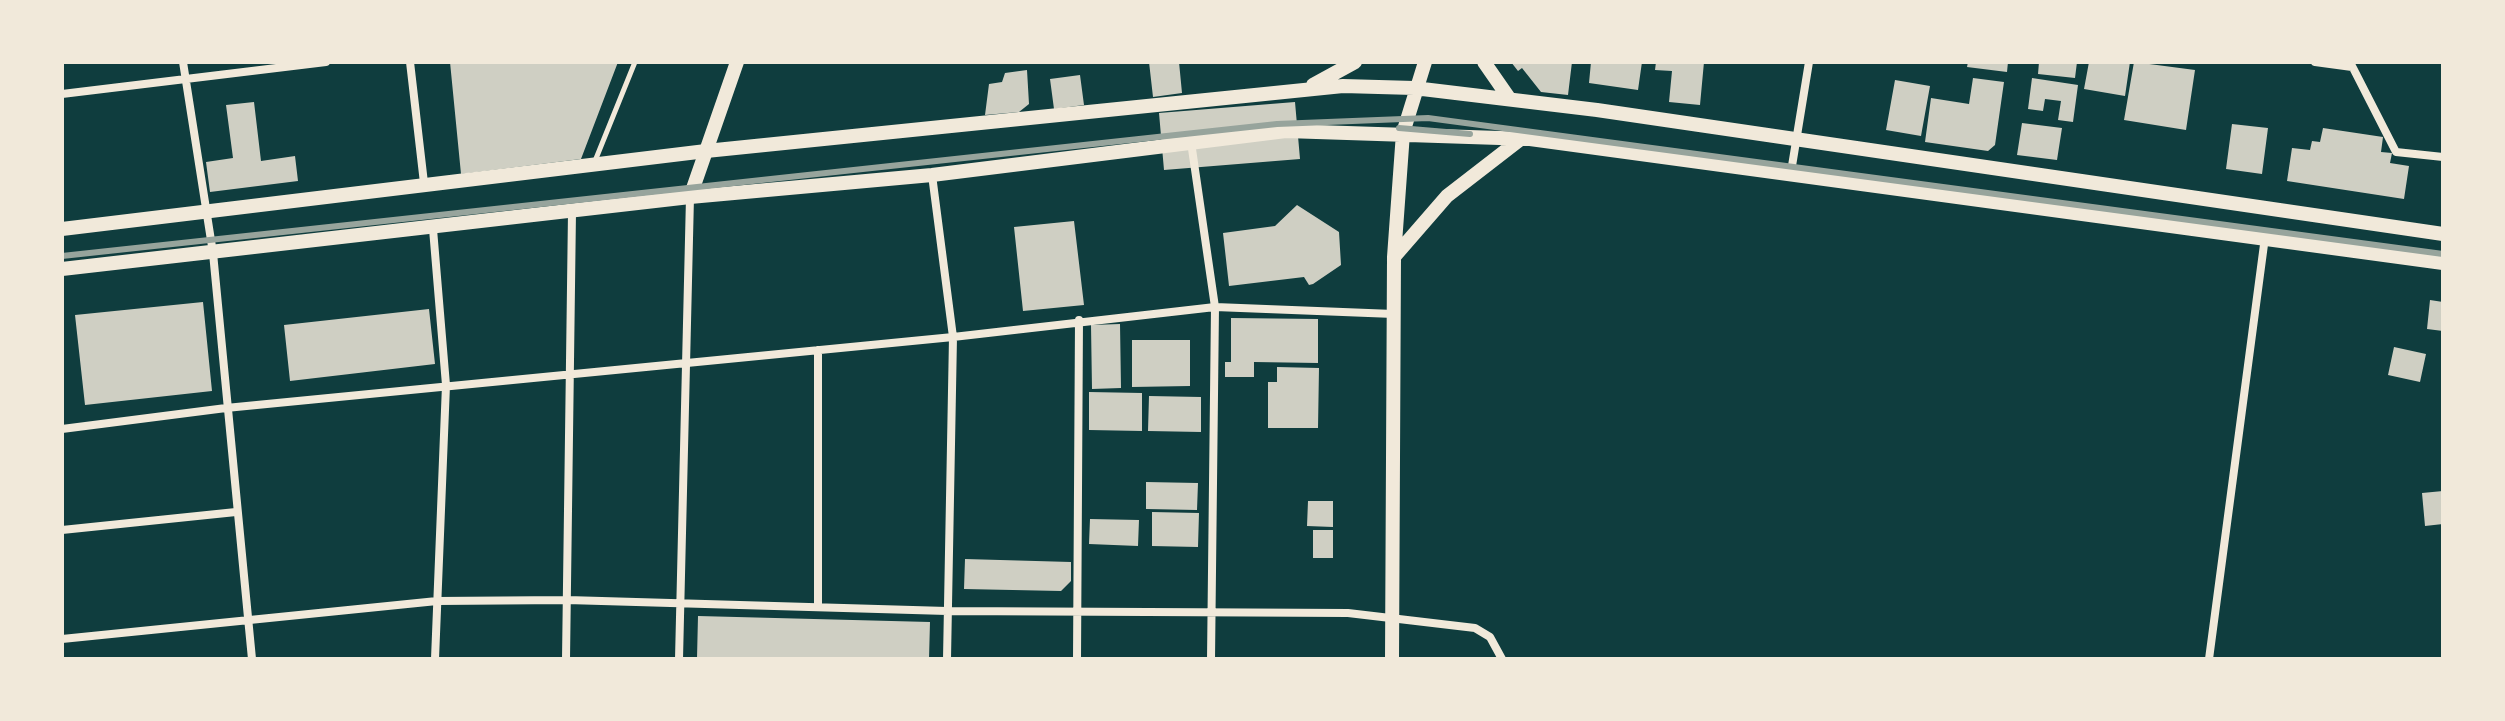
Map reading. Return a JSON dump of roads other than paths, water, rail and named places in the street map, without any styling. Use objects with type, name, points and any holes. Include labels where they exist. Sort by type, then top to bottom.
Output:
[{"type":"main road","points":[[690,197],[737,62]]},
{"type":"main road","points":[[1306,89],[1355,62]]},
{"type":"main road","points":[[1392,659],[1394,257],[1403,133],[1414,88],[1425,62]]},
{"type":"main road","points":[[1484,62],[1509,98]]},
{"type":"main road","points":[[62,229],[595,163],[1343,86],[1414,88],[1509,98],[2443,234]]},
{"type":"main road","points":[[62,269],[433,229],[690,197],[932,175],[1286,131],[1523,138],[2443,263]]},
{"type":"main road","points":[[1394,257],[1447,196],[1523,138]]},
{"type":"street","points":[[183,62],[213,253],[252,659]]},
{"type":"street","points":[[62,94],[326,62]]},
{"type":"street","points":[[410,62],[424,183]]},
{"type":"street","points":[[1791,172],[1809,62]]},
{"type":"street","points":[[2315,62],[2351,65],[2396,152],[2443,157]]},
{"type":"street","points":[[1191,141],[1215,307],[1211,659]]},
{"type":"street","points":[[932,175],[953,337],[947,659]]},
{"type":"street","points":[[679,659],[690,197]]},
{"type":"street","points":[[566,659],[572,212]]},
{"type":"street","points":[[433,229],[446,385],[435,659]]},
{"type":"street","points":[[2209,659],[2265,237]]},
{"type":"street","points":[[62,429],[226,408],[446,385],[572,376],[1215,307],[1394,314]]},
{"type":"street","points":[[1077,659],[1079,320]]},
{"type":"street","points":[[818,350],[818,605]]},
{"type":"street","points":[[62,530],[236,512]]},
{"type":"street","points":[[62,639],[437,601],[679,601],[947,611],[1348,613],[1475,628],[1490,637],[1502,659]]},
{"type":"lane","points":[[595,163],[635,62]]},
{"type":"railway","points":[[62,256],[1277,124],[1428,118],[2443,254]]},
{"type":"railway","points":[[1399,128],[1470,134]]}]
